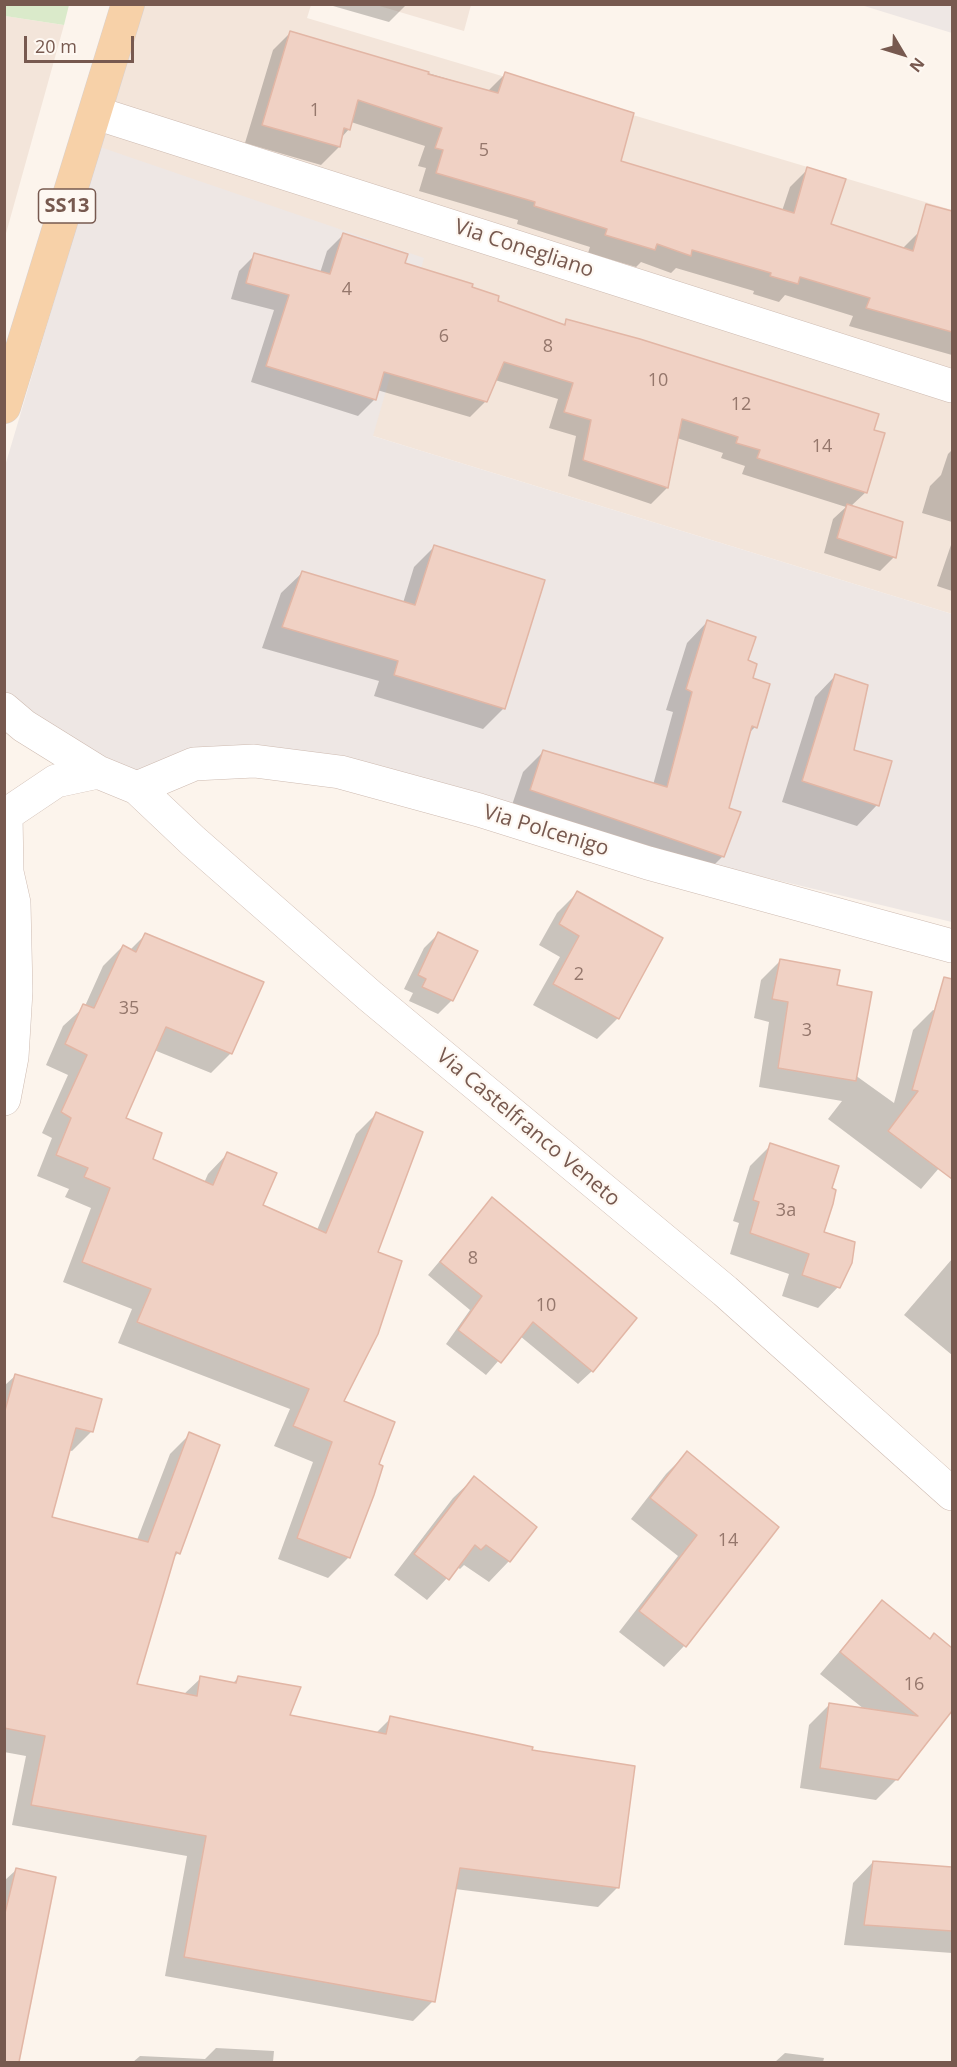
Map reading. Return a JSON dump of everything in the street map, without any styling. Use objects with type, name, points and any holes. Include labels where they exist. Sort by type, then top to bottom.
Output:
[{"type":"main road","name":"SS13","points":[[4,408],[128,4]]},
{"type":"street","name":"Via Conegliano","points":[[96,113],[952,386]]},
{"type":"street","name":"Via Castelfranco Veneto","points":[[4,710],[24,726],[98,772],[137,788],[193,842],[344,973],[725,1291],[952,1494]]},
{"type":"street","name":"Via Polcenigo","points":[[137,788],[194,764],[254,761],[340,772],[479,810],[648,863],[952,946]]},
{"type":"street","points":[[4,1099],[12,1057],[16,991],[14,903],[7,872],[5,815],[56,781],[98,772]]},
{"type":"shaded area","points":[[140,5],[311,5],[307,18],[952,210],[952,614],[373,436],[100,147]]},
{"type":"shaded area","points":[[376,5],[471,5],[464,31]]},
{"type":"shaded area","points":[[861,5],[952,5],[952,33]]},
{"type":"shaded area","points":[[5,16],[64,25],[5,237]]},
{"type":"shaded area","points":[[100,147],[424,258],[373,436],[952,614],[952,922],[722,867],[355,761],[134,777],[53,733],[5,692],[5,466]]},
{"type":"green space","points":[[4,5],[69,5],[64,25],[5,16]]},
{"type":"building","points":[[290,31],[498,93],[505,72],[634,113],[621,161],[794,213],[807,167],[846,179],[831,224],[913,251],[926,204],[952,211],[952,332],[866,308],[870,298],[800,277],[798,284],[770,276],[771,273],[692,250],[691,256],[657,244],[655,250],[605,235],[607,229],[534,206],[535,202],[436,173],[443,150],[435,148],[442,128],[358,100],[350,130],[344,128],[340,147],[262,125]]},
{"type":"building","points":[[343,233],[408,254],[405,263],[473,284],[472,287],[499,296],[498,301],[565,325],[566,319],[640,339],[879,414],[874,430],[885,433],[867,493],[757,458],[760,450],[736,443],[738,437],[682,419],[668,488],[583,460],[591,420],[564,412],[573,383],[504,362],[487,402],[384,372],[376,400],[266,366],[289,295],[246,283],[254,253],[330,274]]},
{"type":"building","points":[[847,504],[903,522],[896,558],[837,538]]},
{"type":"building","points":[[434,545],[545,580],[505,709],[394,675],[398,661],[282,627],[302,571],[415,605]]},
{"type":"building","points":[[707,620],[756,637],[748,660],[757,664],[753,678],[770,684],[757,728],[752,726],[729,808],[741,812],[724,857],[530,790],[543,750],[667,787],[692,692],[686,689]]},
{"type":"building","points":[[835,674],[868,685],[854,750],[892,761],[879,806],[802,781]]},
{"type":"building","points":[[577,891],[663,938],[619,1019],[553,984],[579,936],[559,924]]},
{"type":"building","points":[[438,932],[478,951],[453,1001],[422,987],[426,979],[418,975]]},
{"type":"building","points":[[145,933],[264,982],[232,1054],[166,1027],[126,1118],[162,1133],[153,1159],[213,1185],[227,1152],[277,1173],[263,1205],[326,1233],[376,1112],[423,1132],[378,1252],[402,1261],[378,1334],[344,1401],[395,1422],[379,1464],[383,1466],[374,1495],[350,1558],[297,1538],[332,1442],[293,1426],[309,1389],[137,1322],[151,1289],[82,1262],[110,1188],[84,1177],[88,1168],[56,1155],[71,1118],[61,1112],[87,1055],[65,1044],[83,1004],[94,1008],[123,945],[136,952]]},
{"type":"building","points":[[780,959],[840,970],[837,985],[872,992],[856,1081],[778,1068],[788,1002],[772,999]]},
{"type":"building","points":[[944,977],[952,979],[952,1179],[888,1131],[918,1091],[912,1090]]},
{"type":"building","points":[[770,1143],[839,1166],[832,1188],[836,1190],[833,1204],[824,1232],[855,1242],[852,1263],[840,1288],[802,1275],[809,1254],[750,1233],[759,1202],[753,1200]]},
{"type":"building","points":[[492,1197],[637,1318],[593,1372],[533,1322],[501,1363],[458,1330],[482,1296],[440,1262]]},
{"type":"building","points":[[15,1374],[102,1399],[93,1432],[76,1428],[52,1517],[148,1542],[189,1432],[220,1445],[180,1554],[176,1552],[137,1684],[197,1696],[200,1676],[236,1683],[238,1676],[301,1687],[290,1715],[386,1734],[390,1716],[533,1747],[532,1750],[635,1766],[619,1888],[460,1868],[435,2002],[184,1957],[206,1836],[31,1805],[45,1736],[4,1728],[4,1414]]},
{"type":"building","points":[[687,1451],[779,1527],[686,1647],[639,1611],[697,1535],[650,1498]]},
{"type":"building","points":[[474,1476],[537,1527],[510,1562],[486,1545],[481,1550],[475,1545],[449,1580],[414,1554]]},
{"type":"building","points":[[882,1600],[930,1639],[934,1633],[952,1648],[952,1711],[898,1780],[820,1768],[829,1703],[918,1716],[840,1652]]},
{"type":"building","points":[[873,1861],[952,1867],[952,1931],[864,1925]]},
{"type":"building","points":[[16,1868],[56,1877],[19,2062],[4,2062],[4,1917]]}]
